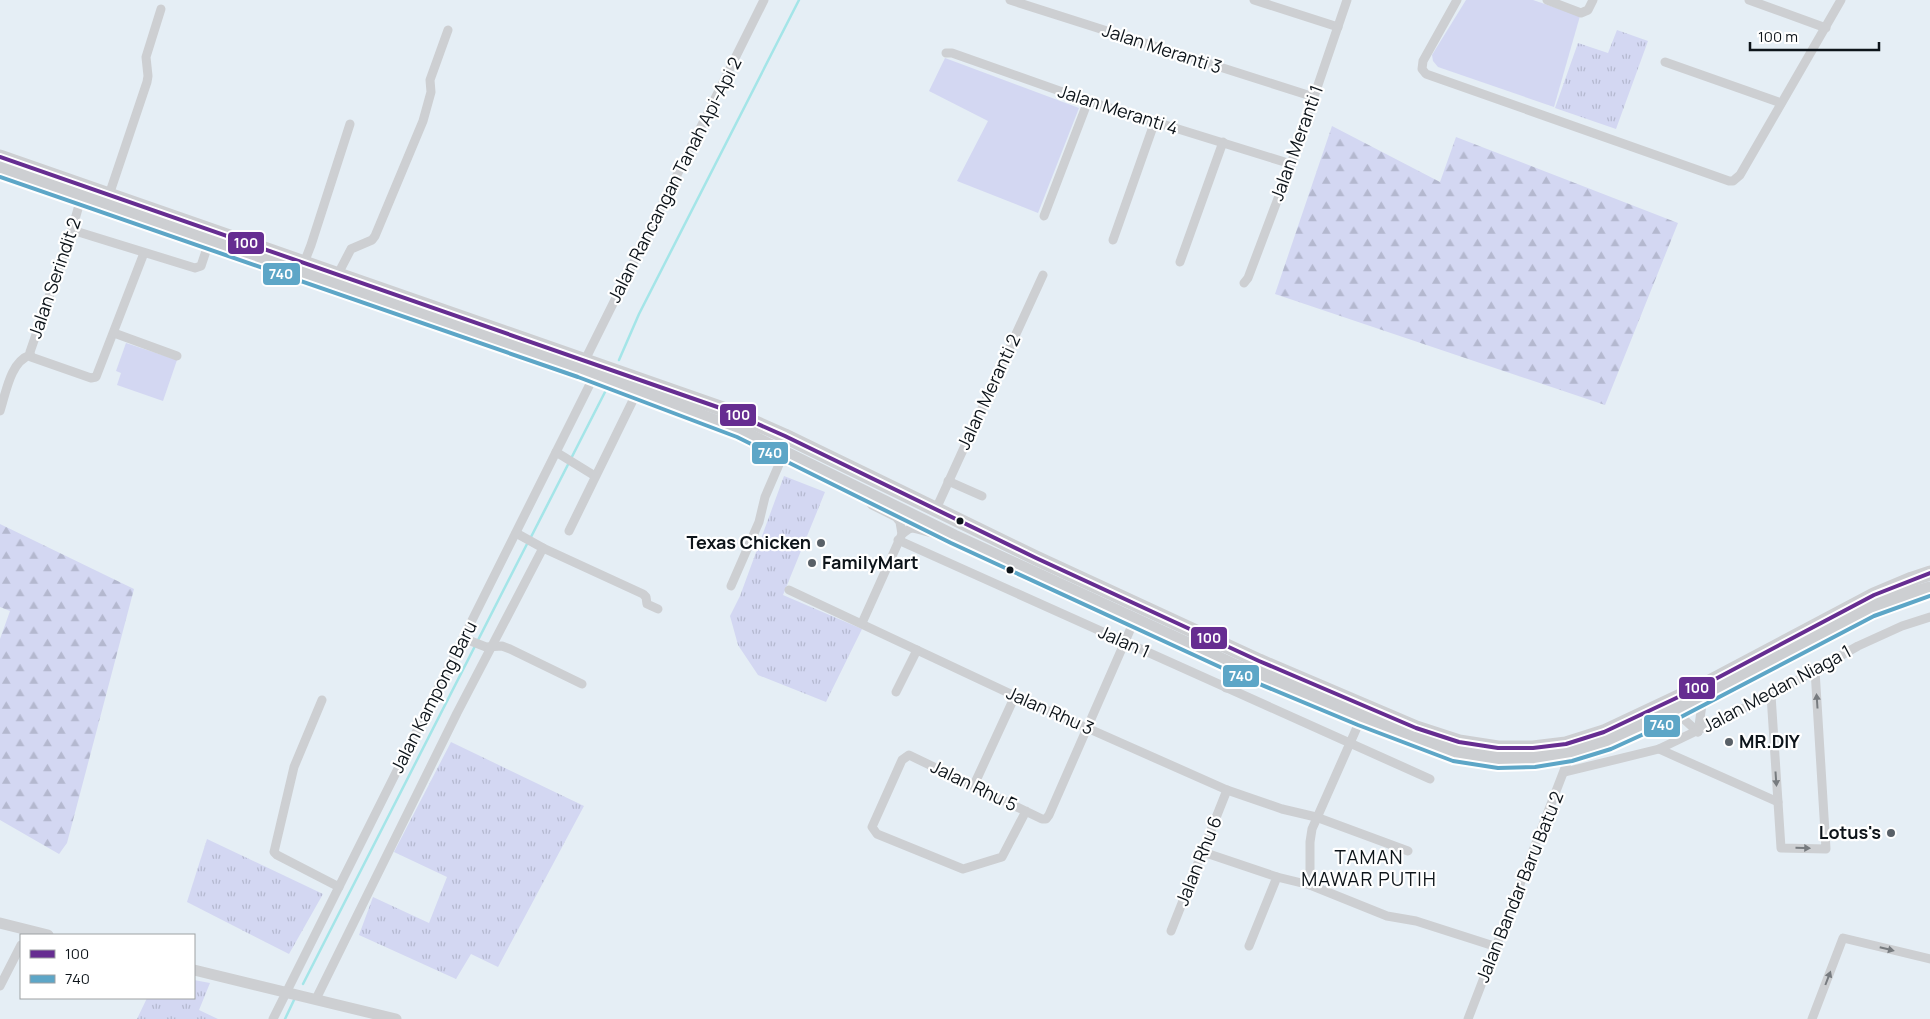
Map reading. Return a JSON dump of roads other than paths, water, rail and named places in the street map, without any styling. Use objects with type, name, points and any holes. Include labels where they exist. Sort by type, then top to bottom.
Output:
[{"type":"highway","points":[[0,157],[726,410],[785,436],[1119,597],[1259,661],[1363,713],[1455,755],[1498,762],[1535,761],[1570,755],[1609,743],[1676,712],[1872,610],[1916,592],[1930,589]]},
{"type":"highway","points":[[0,170],[594,376],[739,431],[954,538],[1236,667],[1363,713],[1459,742],[1498,748],[1533,748],[1566,744],[1604,732],[1644,715],[1874,595],[1912,578],[1930,573]]},
{"type":"street","name":"Jalan Rancangan Tanah Api-Api 2","points":[[585,360],[764,0]]},
{"type":"street","name":"Jalan Meranti 3","points":[[1010,0],[1314,97]]},
{"type":"street","points":[[1254,0],[1269,2],[1338,27]]},
{"type":"street","name":"Jalan Meranti 1","points":[[1244,284],[1248,278],[1291,164],[1347,0]]},
{"type":"street","points":[[1457,0],[1422,61],[1422,69],[1426,74],[1724,180],[1733,181],[1740,175],[1841,0]]},
{"type":"street","points":[[1547,0],[1580,13],[1588,10],[1593,0]]},
{"type":"street","points":[[1749,0],[1826,28]]},
{"type":"street","points":[[109,195],[147,82],[146,57],[161,9]]},
{"type":"street","points":[[338,274],[351,249],[372,240],[376,236],[423,122],[431,92],[430,80],[448,30]]},
{"type":"street","name":"Jalan Meranti 4","points":[[946,54],[952,53],[1088,101],[1291,164]]},
{"type":"street","points":[[1665,62],[1782,103]]},
{"type":"street","points":[[1044,216],[1088,101]]},
{"type":"street","points":[[1112,240],[1154,122]]},
{"type":"street","points":[[304,263],[350,124]]},
{"type":"street","points":[[1180,262],[1223,142]]},
{"type":"street","name":"Jalan Serindit 2","points":[[81,198],[30,354],[33,358],[91,378],[96,377],[114,333]]},
{"type":"street","points":[[72,230],[197,268],[202,266],[209,242]]},
{"type":"street","points":[[144,253],[114,333],[178,356]]},
{"type":"street","name":"Jalan Meranti 2","points":[[936,509],[1043,274]]},
{"type":"street","points":[[0,411],[15,369],[23,358],[30,354]]},
{"type":"street","name":"Jalan Kampong Baru","points":[[273,1019],[467,639],[516,533],[594,376]]},
{"type":"street","points":[[568,531],[636,392]]},
{"type":"street","points":[[556,452],[595,476]]},
{"type":"street","points":[[731,586],[759,522],[765,497],[784,453]]},
{"type":"street","points":[[948,481],[982,496]]},
{"type":"street","points":[[862,493],[872,505],[896,517],[900,522],[900,537],[862,623]]},
{"type":"street","points":[[900,537],[908,530],[915,528],[930,534],[954,538]]},
{"type":"street","points":[[516,533],[543,548],[643,594],[646,597],[647,604],[658,610]]},
{"type":"street","name":"Jalan 1","points":[[900,537],[1226,688],[1430,779]]},
{"type":"street","points":[[316,999],[489,646],[543,548]]},
{"type":"street","name":"Jalan Rhu 3","points":[[789,590],[1015,696],[1227,790],[1282,809],[1316,817],[1408,851]]},
{"type":"street","name":"Jalan Medan Niaga 1","points":[[1565,772],[1659,749],[1698,732],[1771,695],[1858,646],[1902,626],[1930,617]]},
{"type":"street","points":[[1088,728],[1134,621]]},
{"type":"street","points":[[467,639],[489,646],[502,646],[510,649],[582,684]]},
{"type":"street","points":[[896,692],[917,650]]},
{"type":"street","points":[[1226,688],[1236,667]]},
{"type":"street","points":[[1771,695],[1781,848],[1826,849],[1815,670]]},
{"type":"street","points":[[974,785],[1015,696]]},
{"type":"street","points":[[1698,732],[1702,698]]},
{"type":"street","points":[[322,700],[294,768],[274,852],[339,887]]},
{"type":"street","points":[[1676,712],[1698,732]]},
{"type":"street","points":[[1310,885],[1310,842],[1316,817],[1363,713]]},
{"type":"street","name":"Jalan Rhu 5","points":[[1026,811],[1002,857],[963,869],[877,834],[873,830],[873,824],[902,760],[906,756],[912,756],[974,785],[1026,811],[1042,819],[1046,818],[1088,728]]},
{"type":"street","points":[[1659,749],[1778,802]]},
{"type":"street","name":"Jalan Bandar Baru Batu 2","points":[[1468,1019],[1570,755]]},
{"type":"street","name":"Jalan Rhu 6","points":[[1171,931],[1227,790]]},
{"type":"street","points":[[1203,852],[1277,878],[1310,885],[1387,916],[1416,921],[1497,947]]},
{"type":"street","points":[[1249,946],[1277,878]]},
{"type":"street","points":[[0,923],[27,933]]},
{"type":"street","points":[[1823,1019],[1813,1018],[1843,938],[1930,959]]},
{"type":"street","points":[[0,986],[20,947]]},
{"type":"street","points":[[195,970],[396,1019]]},
{"type":"waterway","points":[[619,360],[639,314],[799,0]]},
{"type":"waterway","points":[[531,537],[605,392]]},
{"type":"waterway","points":[[303,984],[528,542]]},
{"type":"waterway","points":[[285,1019],[294,1000]]},
{"type":"place","name":"Texas Chicken","points":[[821,543]]},
{"type":"place","name":"FamilyMart","points":[[812,563]]},
{"type":"place","name":"MR.DIY","points":[[1729,742]]},
{"type":"place","name":"Lotus's","points":[[1891,833]]},
{"type":"district","name":"TAMAN MAWAR PUTIH","points":[[1369,868]]}]
